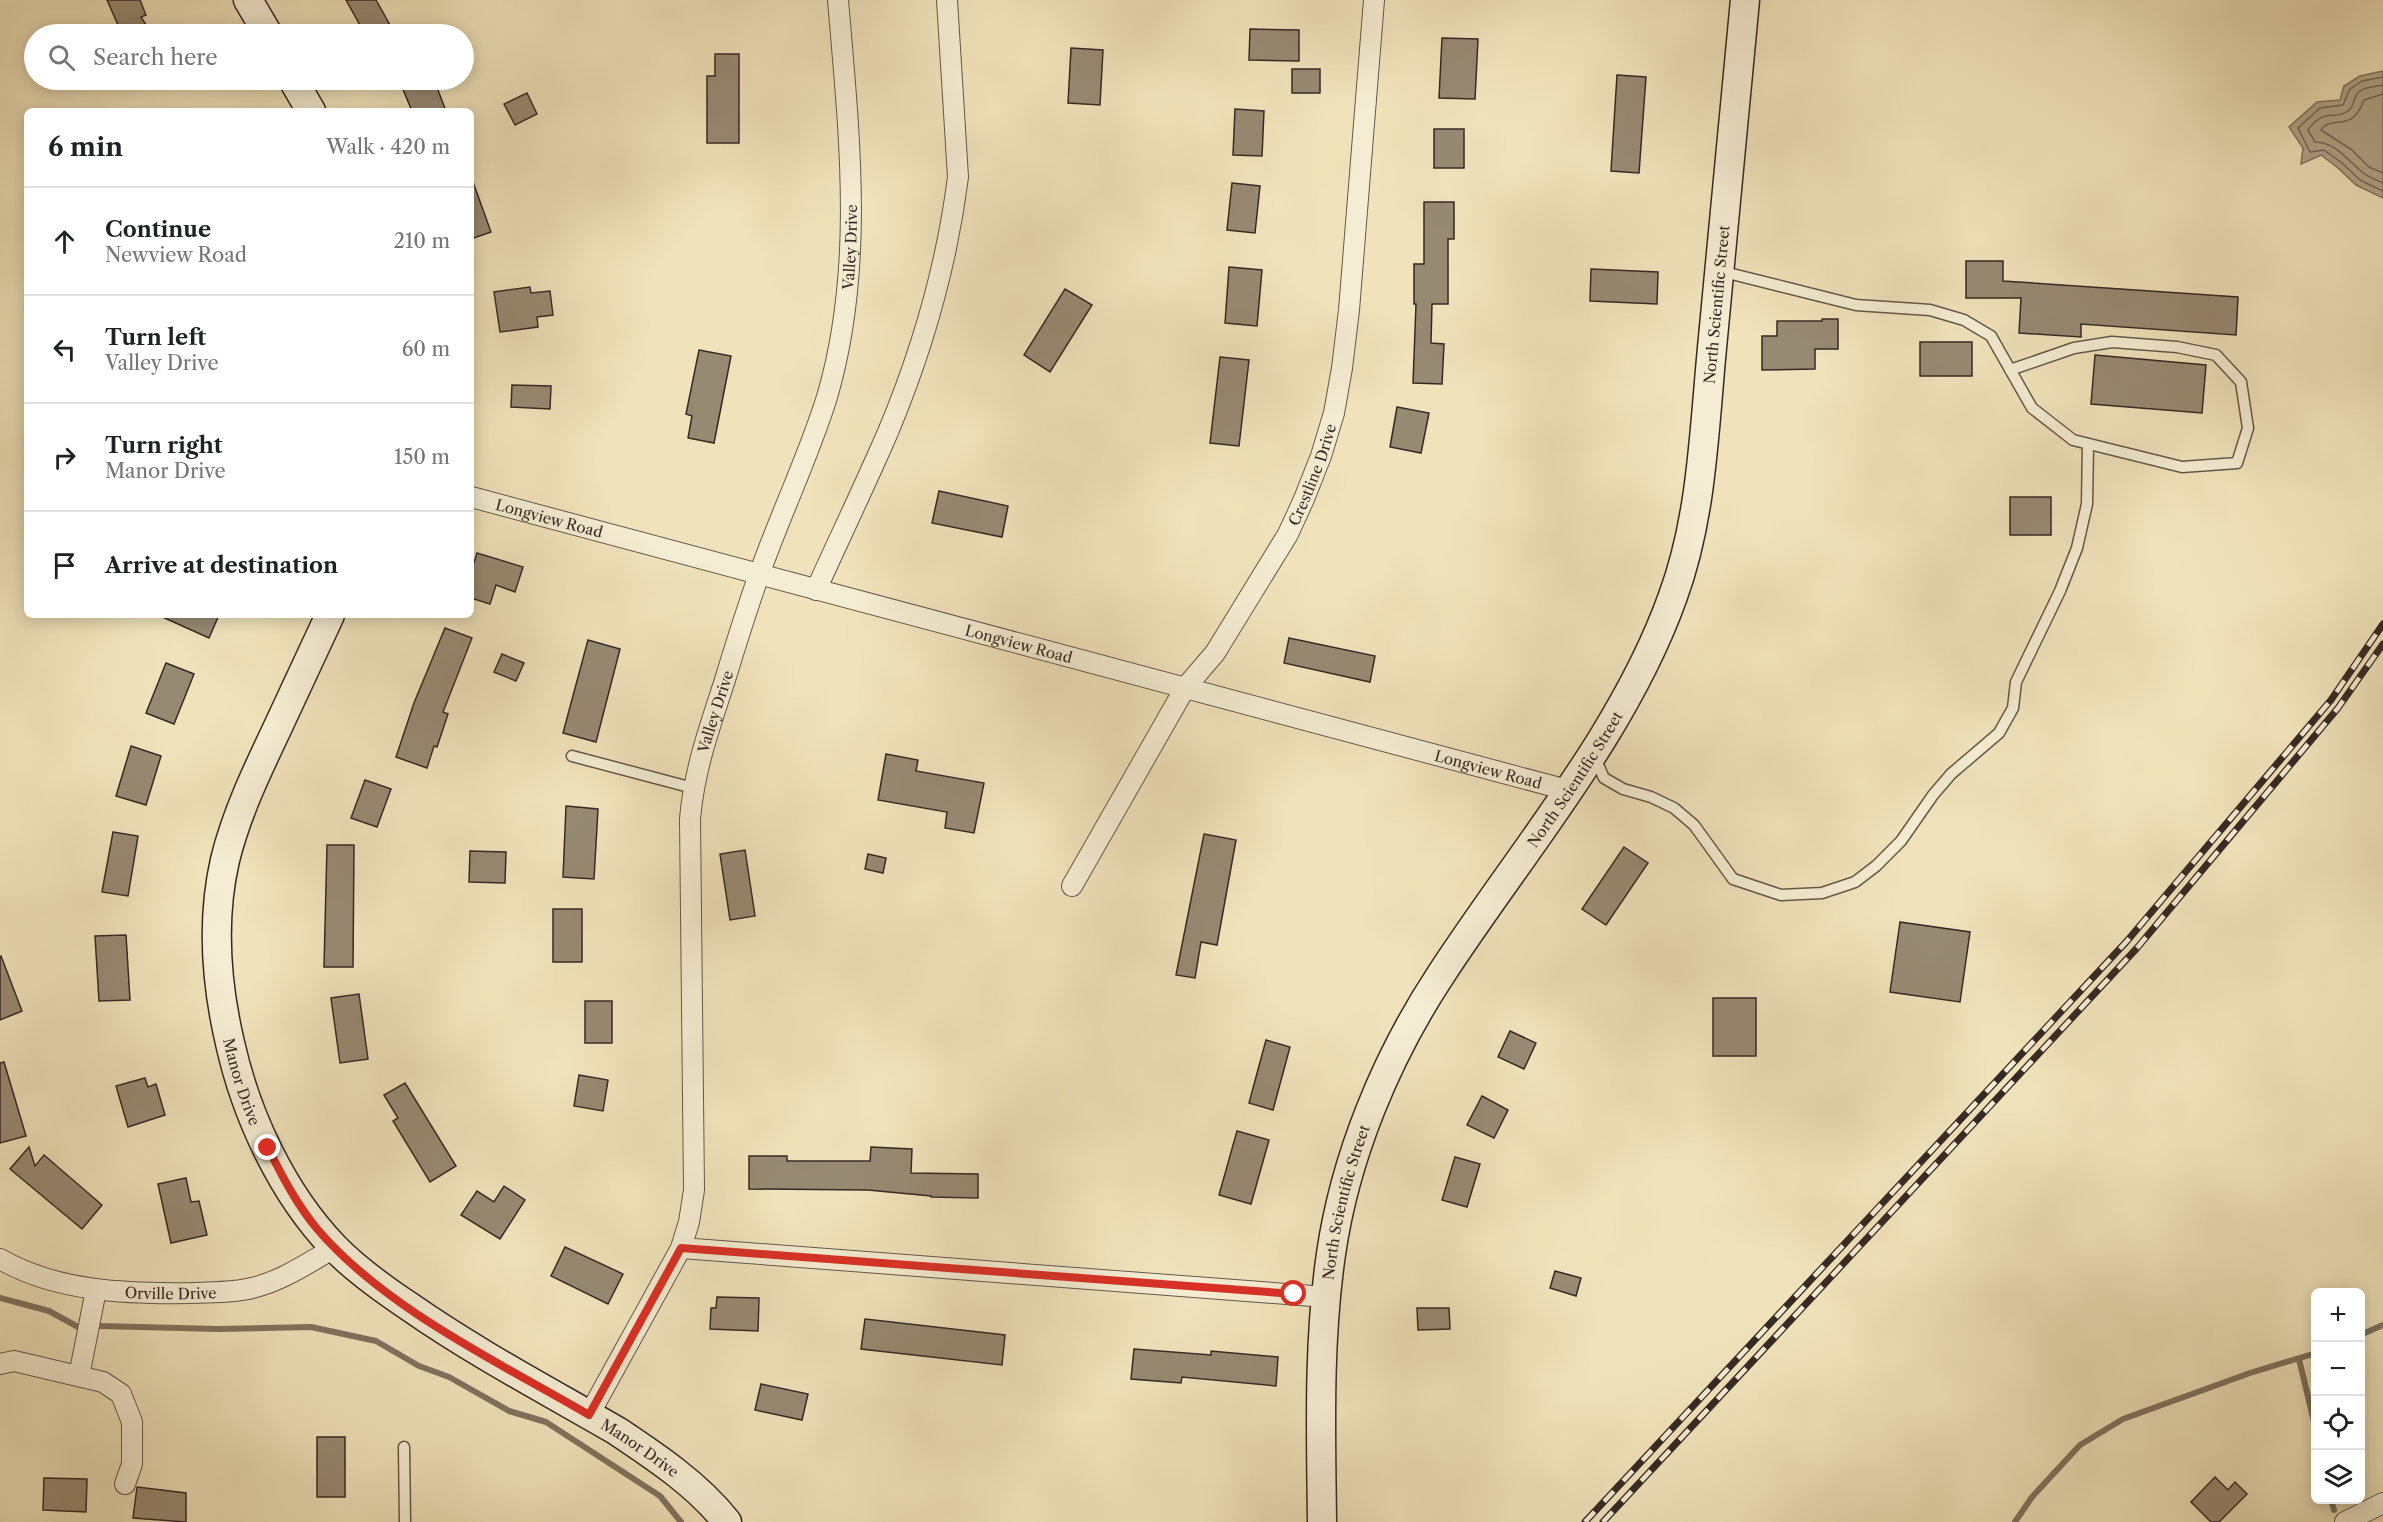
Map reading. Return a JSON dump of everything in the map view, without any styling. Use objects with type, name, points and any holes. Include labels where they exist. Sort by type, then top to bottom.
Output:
[{"type":"street","points":[[248,0],[262,24]]},
{"type":"street","name":"Valley Drive","points":[[589,1415],[681,1248],[689,1222],[694,1190],[690,819],[693,789],[702,751],[759,574],[812,442],[827,395],[838,346],[846,295],[850,246],[850,152],[838,0]]},
{"type":"street","points":[[816,590],[888,431],[912,368],[948,240],[958,177],[947,0]]},
{"type":"street","name":"Crestline Drive","points":[[1072,886],[1185,688],[1215,654],[1288,534],[1308,489],[1334,413],[1349,310],[1374,0]]},
{"type":"street","name":"North Scientific Street","points":[[1322,1522],[1321,1400],[1326,1297],[1332,1250],[1350,1174],[1371,1111],[1413,1020],[1437,980],[1593,754],[1639,675],[1675,593],[1687,549],[1701,460],[1745,0]]},
{"type":"street","points":[[299,90],[309,108]]},
{"type":"street","name":"Longview Road","points":[[474,498],[1567,790]]},
{"type":"street","name":"Manor Drive","points":[[329,618],[256,774],[233,834],[220,891],[216,952],[224,1018],[241,1084],[254,1117],[289,1186],[316,1227],[334,1248],[360,1271],[429,1320],[647,1451],[703,1496],[727,1522]]},
{"type":"street","name":"Orville Drive","points":[[0,1259],[40,1276],[96,1290],[160,1294],[224,1292],[252,1288],[281,1278],[334,1248]]},
{"type":"street","points":[[681,1248],[1326,1297]]},
{"type":"street","points":[[79,1376],[96,1290]]},
{"type":"street","points":[[0,1364],[14,1361],[79,1376],[103,1382],[121,1394],[132,1422],[132,1464],[125,1484]]},
{"type":"street","points":[[2346,1522],[2383,1503]]},
{"type":"lane","points":[[1719,271],[1856,304],[1930,310],[1964,320],[1991,336],[2010,370],[2032,408],[2073,440],[2182,467],[2237,463],[2248,428],[2241,382],[2216,355],[2177,347],[2112,342],[2074,348],[2010,370]]},
{"type":"lane","points":[[1593,754],[1604,778],[1623,789],[1651,797],[1674,808],[1687,819],[1711,848],[1732,879],[1781,896],[1822,892],[1855,882],[1876,866],[1901,841],[1933,795],[1951,774],[1999,733],[2013,708],[2016,682],[2060,591],[2077,549],[2087,504],[2088,444]]},
{"type":"lane","points":[[572,756],[693,789]]},
{"type":"lane","points":[[404,1447],[405,1522]]},
{"type":"water","points":[[2383,71],[2383,198],[2356,185],[2321,155],[2301,164],[2303,148],[2289,127],[2317,102],[2340,100],[2344,86],[2360,76]]},
{"type":"building","points":[[107,0],[140,0],[146,15],[141,17],[146,24],[118,24]]},
{"type":"building","points":[[346,0],[376,0],[389,24],[359,24]]},
{"type":"building","points":[[1250,29],[1299,30],[1299,61],[1249,60]]},
{"type":"building","points":[[1442,38],[1478,39],[1475,99],[1439,98]]},
{"type":"building","points":[[1071,48],[1103,50],[1100,105],[1068,103]]},
{"type":"building","points":[[715,54],[739,54],[739,143],[707,143],[707,76],[715,76]]},
{"type":"building","points":[[1292,69],[1320,69],[1320,93],[1292,93]]},
{"type":"building","points":[[1617,75],[1646,77],[1639,173],[1611,171]]},
{"type":"building","points":[[403,90],[438,90],[445,108],[411,108]]},
{"type":"building","points":[[527,93],[537,114],[515,125],[504,104]]},
{"type":"building","points":[[1235,109],[1264,111],[1262,156],[1233,155]]},
{"type":"building","points":[[1434,129],[1464,129],[1464,168],[1434,168]]},
{"type":"building","points":[[1232,183],[1260,186],[1255,233],[1227,230]]},
{"type":"building","points":[[474,185],[491,232],[474,238]]},
{"type":"building","points":[[1424,202],[1454,202],[1454,239],[1448,239],[1448,304],[1432,304],[1431,343],[1444,344],[1442,384],[1413,383],[1416,304],[1414,304],[1414,264],[1424,264]]},
{"type":"building","points":[[1966,261],[2003,261],[2003,281],[2238,297],[2236,335],[2081,324],[2081,337],[2019,333],[2021,298],[1966,298]]},
{"type":"building","points":[[1229,267],[1262,270],[1257,326],[1225,323]]},
{"type":"building","points":[[1591,269],[1658,272],[1657,304],[1590,301]]},
{"type":"building","points":[[530,287],[531,293],[550,291],[553,315],[537,317],[538,327],[500,332],[494,292]]},
{"type":"building","points":[[1065,289],[1092,305],[1050,372],[1024,355]]},
{"type":"building","points":[[1822,319],[1838,319],[1838,349],[1815,349],[1815,369],[1762,370],[1762,336],[1777,336],[1777,321],[1822,321]]},
{"type":"building","points":[[1920,342],[1972,342],[1972,376],[1920,376]]},
{"type":"building","points":[[699,350],[731,356],[714,443],[688,438],[692,416],[686,414]]},
{"type":"building","points":[[2095,355],[2206,365],[2202,413],[2091,404]]},
{"type":"building","points":[[1220,357],[1249,360],[1239,446],[1210,443]]},
{"type":"building","points":[[512,385],[551,386],[550,409],[511,407]]},
{"type":"building","points":[[1397,407],[1429,413],[1421,453],[1390,447]]},
{"type":"building","points":[[939,491],[1008,506],[1002,537],[932,523]]},
{"type":"building","points":[[2010,497],[2051,497],[2051,535],[2010,535]]},
{"type":"building","points":[[477,553],[523,567],[515,592],[496,585],[490,604],[474,599],[474,562]]},
{"type":"building","points":[[165,618],[218,618],[209,638]]},
{"type":"building","points":[[445,628],[472,638],[443,712],[448,714],[427,768],[396,757],[414,703]]},
{"type":"building","points":[[1289,638],[1375,656],[1370,682],[1284,663]]},
{"type":"building","points":[[588,640],[620,649],[596,742],[563,733]]},
{"type":"building","points":[[502,654],[524,663],[516,681],[494,672]]},
{"type":"building","points":[[166,663],[194,674],[174,724],[146,713]]},
{"type":"building","points":[[131,746],[161,756],[146,805],[116,796]]},
{"type":"building","points":[[886,754],[918,760],[916,771],[984,783],[974,833],[945,828],[947,812],[878,800]]},
{"type":"building","points":[[365,780],[391,789],[377,827],[351,818]]},
{"type":"building","points":[[566,806],[598,809],[594,879],[563,877]]},
{"type":"building","points":[[113,832],[138,836],[128,896],[102,892]]},
{"type":"building","points":[[1204,834],[1236,840],[1217,945],[1201,942],[1195,978],[1176,975]]},
{"type":"building","points":[[327,845],[354,845],[353,967],[324,967]]},
{"type":"building","points":[[1624,847],[1648,863],[1606,925],[1582,909]]},
{"type":"building","points":[[745,850],[755,916],[730,920],[720,854]]},
{"type":"building","points":[[470,851],[506,852],[505,883],[469,882]]},
{"type":"building","points":[[868,854],[886,858],[883,873],[865,869]]},
{"type":"building","points":[[553,909],[582,909],[582,962],[553,962]]},
{"type":"building","points":[[1900,922],[1970,932],[1960,1002],[1890,992]]},
{"type":"building","points":[[126,935],[130,1000],[99,1001],[95,936]]},
{"type":"building","points":[[0,957],[22,1011],[0,1020]]},
{"type":"building","points":[[359,994],[368,1059],[340,1063],[331,998]]},
{"type":"building","points":[[1713,998],[1756,998],[1756,1056],[1713,1056]]},
{"type":"building","points":[[585,1001],[612,1001],[612,1043],[585,1043]]},
{"type":"building","points":[[1510,1031],[1536,1043],[1524,1069],[1498,1057]]},
{"type":"building","points":[[1266,1040],[1290,1047],[1273,1110],[1249,1103]]},
{"type":"building","points":[[4,1062],[26,1136],[0,1143],[0,1063]]},
{"type":"building","points":[[579,1075],[608,1080],[603,1111],[574,1106]]},
{"type":"building","points":[[145,1078],[148,1087],[156,1084],[165,1115],[128,1127],[116,1086]]},
{"type":"building","points":[[405,1083],[456,1166],[430,1182],[393,1121],[398,1118],[384,1095]]},
{"type":"building","points":[[1482,1096],[1508,1110],[1494,1138],[1467,1125]]},
{"type":"building","points":[[1237,1131],[1269,1140],[1251,1204],[1219,1195]]},
{"type":"building","points":[[29,1147],[35,1166],[44,1155],[102,1205],[82,1229],[10,1169]]},
{"type":"building","points":[[871,1147],[912,1149],[911,1173],[978,1174],[978,1198],[931,1197],[868,1190],[749,1189],[749,1156],[787,1156],[787,1161],[870,1161]]},
{"type":"building","points":[[1455,1157],[1480,1164],[1467,1207],[1442,1200]]},
{"type":"building","points":[[186,1178],[191,1202],[199,1201],[207,1235],[171,1243],[158,1184]]},
{"type":"building","points":[[504,1186],[525,1200],[500,1239],[461,1215],[477,1191],[494,1202]]},
{"type":"building","points":[[565,1247],[623,1274],[608,1304],[551,1276]]},
{"type":"building","points":[[1555,1271],[1581,1278],[1576,1296],[1550,1288]]},
{"type":"building","points":[[717,1297],[759,1298],[758,1331],[710,1329],[711,1308],[716,1308]]},
{"type":"building","points":[[1417,1308],[1449,1308],[1450,1329],[1418,1330]]},
{"type":"building","points":[[865,1319],[1005,1335],[1002,1365],[861,1349]]},
{"type":"building","points":[[1134,1349],[1211,1355],[1211,1351],[1278,1357],[1276,1386],[1182,1377],[1181,1383],[1131,1379]]},
{"type":"building","points":[[761,1384],[808,1394],[802,1420],[755,1410]]},
{"type":"building","points":[[317,1437],[345,1437],[345,1497],[317,1497]]},
{"type":"building","points":[[2215,1477],[2228,1490],[2235,1482],[2247,1494],[2219,1522],[2211,1522],[2191,1502]]},
{"type":"building","points":[[44,1478],[87,1479],[86,1512],[43,1510]]},
{"type":"building","points":[[137,1487],[186,1493],[186,1522],[133,1518]]},
{"type":"waterway","points":[[0,1298],[49,1311],[80,1328]]},
{"type":"waterway","points":[[2365,1333],[2383,1325]]},
{"type":"waterway","points":[[100,1326],[218,1329],[311,1327],[376,1341],[419,1366],[449,1377],[509,1411],[546,1422],[660,1496],[681,1522]]},
{"type":"waterway","points":[[2015,1522],[2032,1497],[2080,1445],[2123,1419],[2250,1373],[2311,1355]]},
{"type":"waterway","points":[[2299,1359],[2311,1409]]},
{"type":"waterway","points":[[2332,1504],[2334,1510]]},
{"type":"railway","points":[[1585,1522],[2127,941],[2331,700],[2383,624]]},
{"type":"railway","points":[[1603,1522],[2137,948],[2338,708],[2383,644]]},
{"type":"route","points":[[268,1148],[283,1178],[316,1227],[334,1248],[360,1271],[462,1342],[589,1415],[681,1248],[1294,1294]]}]
